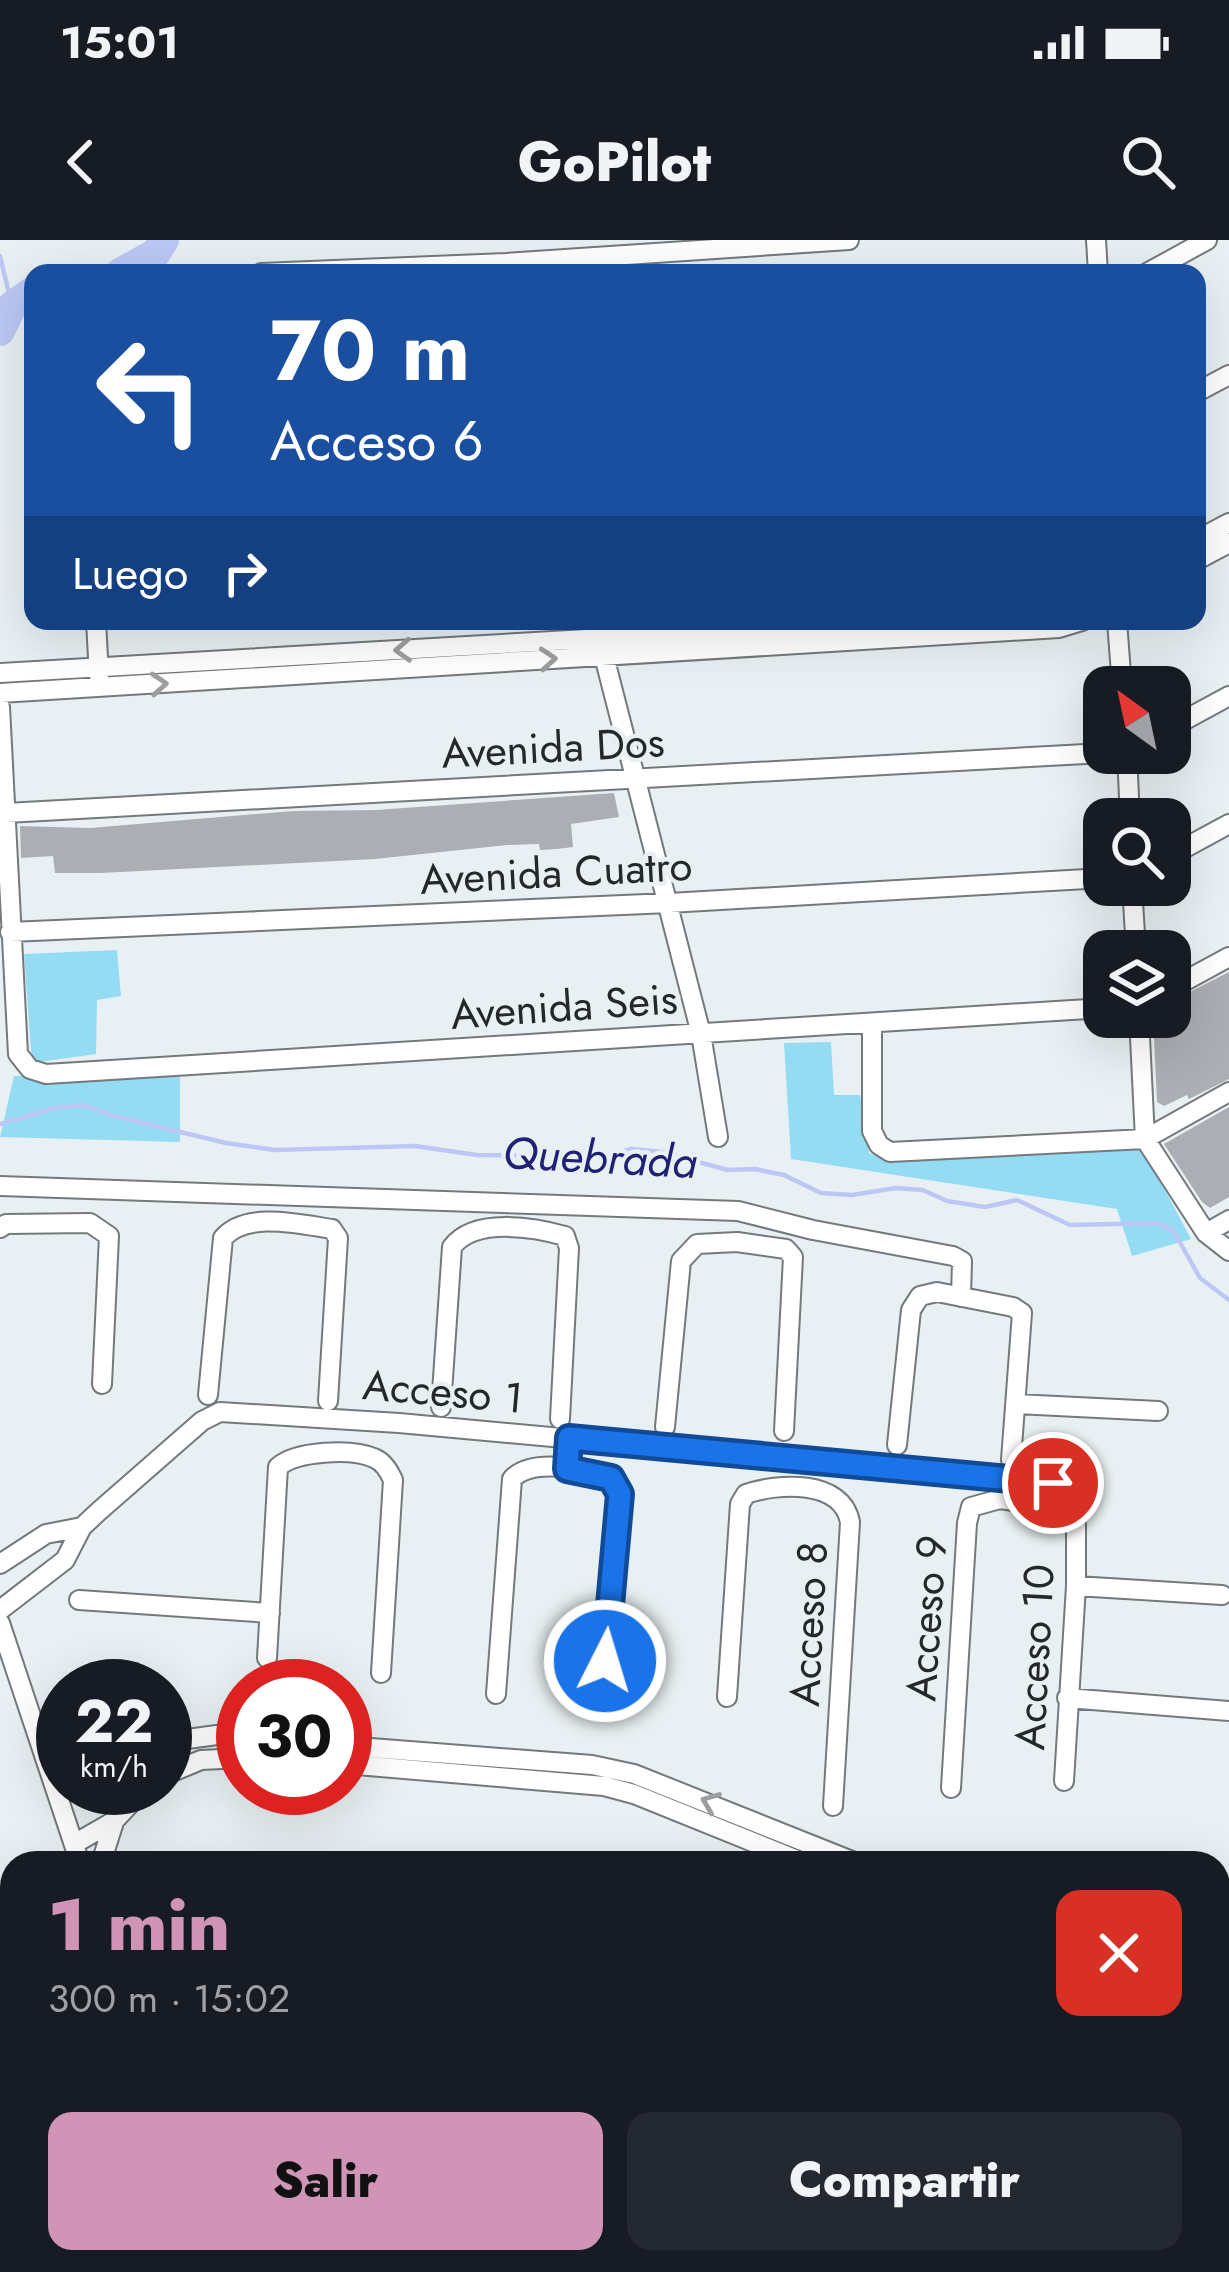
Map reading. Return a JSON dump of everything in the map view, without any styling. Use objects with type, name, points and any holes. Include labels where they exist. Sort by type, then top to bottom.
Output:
[{"type":"street","points":[[556,264],[849,240]]},
{"type":"street","points":[[1163,264],[1207,240]]},
{"type":"street","points":[[96,630],[99,677]]},
{"type":"street","points":[[0,693],[99,677],[739,630]]},
{"type":"street","points":[[599,638],[967,630]]},
{"type":"street","points":[[1118,630],[1120,666]]},
{"type":"street","points":[[599,638],[701,1034],[718,1138]]},
{"type":"street","points":[[0,674],[99,677]]},
{"type":"street","points":[[1191,717],[1229,696]]},
{"type":"street","points":[[0,707],[10,932]]},
{"type":"street","name":"Avenida Dos","points":[[6,814],[1083,754]]},
{"type":"street","points":[[1191,845],[1229,824]]},
{"type":"street","name":"Avenida Cuatro","points":[[10,932],[1083,879]]},
{"type":"street","name":"Avenida Seis","points":[[10,932],[18,1054],[30,1069],[46,1075],[1083,1009]]},
{"type":"street","points":[[1191,978],[1229,957]]},
{"type":"street","points":[[872,1024],[872,1131],[879,1145],[890,1152],[1145,1139],[1229,1092]]},
{"type":"street","points":[[1140,1038],[1145,1139],[1206,1233],[1229,1251]]},
{"type":"street","points":[[0,1186],[738,1211],[962,1261],[961,1298]]},
{"type":"street","points":[[57,1224],[61,1187]]},
{"type":"street","points":[[288,1222],[289,1197]]},
{"type":"street","points":[[509,1228],[511,1202]]},
{"type":"street","points":[[736,1242],[738,1211]]},
{"type":"street","points":[[1206,1233],[1229,1220]]},
{"type":"street","points":[[208,1395],[223,1238],[238,1225],[288,1222],[332,1228],[338,1238],[331,1455]]},
{"type":"street","points":[[0,1228],[6,1224],[90,1223],[109,1236],[102,1384]]},
{"type":"street","points":[[441,1407],[452,1247],[469,1233],[509,1228],[565,1236],[569,1248],[560,1419]]},
{"type":"street","points":[[665,1427],[681,1262],[697,1244],[736,1242],[786,1249],[793,1257],[784,1431]]},
{"type":"street","points":[[897,1445],[914,1301],[937,1292],[1022,1313],[1011,1460]]},
{"type":"street","points":[[1016,1404],[1158,1411]]},
{"type":"street","name":"Acceso 1","points":[[0,1610],[65,1560],[82,1526],[202,1421],[220,1412],[331,1409],[569,1438],[1053,1483]]},
{"type":"street","points":[[567,1469],[569,1438]]},
{"type":"street","points":[[267,1658],[278,1467],[303,1454],[374,1458],[393,1480],[381,1673]]},
{"type":"street","points":[[727,1697],[740,1504],[746,1494],[755,1491],[791,1488],[794,1459]]},
{"type":"street","points":[[496,1694],[512,1479],[519,1471],[533,1468],[567,1469],[611,1478],[620,1494],[601,1703]]},
{"type":"street","points":[[1024,1501],[1025,1480]]},
{"type":"street","name":"Acceso 8","points":[[791,1488],[829,1493],[848,1509],[850,1522],[833,1806]]},
{"type":"street","name":"Acceso 9","points":[[951,1788],[967,1522],[971,1507],[986,1500],[1024,1501]]},
{"type":"street","name":"Acceso 10","points":[[1024,1501],[1061,1508],[1076,1525],[1064,1781]]},
{"type":"street","name":"Acceso 1","points":[[0,1564],[46,1534],[82,1526]]},
{"type":"street","points":[[1076,1586],[1222,1595]]},
{"type":"street","points":[[79,1600],[270,1613]]},
{"type":"street","points":[[0,1623],[36,1730]]},
{"type":"street","points":[[1067,1698],[1229,1711]]},
{"type":"street","points":[[372,1748],[592,1765],[634,1774],[756,1843]]},
{"type":"street","points":[[372,1766],[604,1786],[756,1843],[796,1851]]},
{"type":"street","points":[[70,1815],[77,1851]]},
{"type":"street","points":[[79,1851],[120,1815]]},
{"type":"street","points":[[105,1851],[114,1821]]},
{"type":"shaded area","points":[[117,950],[121,996],[97,1000],[96,1054],[32,1063],[24,954]]},
{"type":"shaded area","points":[[831,1042],[834,1095],[860,1095],[869,1153],[1142,1147],[1191,1239],[1132,1256],[1117,1209],[791,1159],[784,1043]]},
{"type":"shaded area","points":[[14,1076],[180,1077],[180,1142],[0,1137]]},
{"type":"building","points":[[614,793],[619,817],[571,824],[573,847],[557,849],[507,845],[375,859],[101,873],[55,873],[53,856],[21,858],[20,826],[90,828]]},
{"type":"building","points":[[1229,972],[1229,1079],[1164,1106],[1157,1102],[1154,1038],[1191,1038],[1191,991]]},
{"type":"building","points":[[1229,1107],[1229,1197],[1210,1208],[1164,1144]]},
{"type":"waterway","points":[[136,264],[156,253],[164,240]]},
{"type":"waterway","points":[[0,256],[12,306]]},
{"type":"waterway","points":[[0,331],[12,306],[24,297]]},
{"type":"waterway","name":"Quebrada","points":[[0,1124],[84,1105],[226,1143],[275,1150],[415,1146],[477,1155],[603,1156],[632,1149],[728,1170],[784,1175],[821,1193],[923,1190],[947,1201],[985,1207],[1017,1200],[1070,1225],[1157,1223],[1173,1230],[1200,1278],[1229,1300]]},
{"type":"route","points":[[605,1661],[620,1494],[611,1478],[567,1469],[569,1438],[1053,1483]]}]
